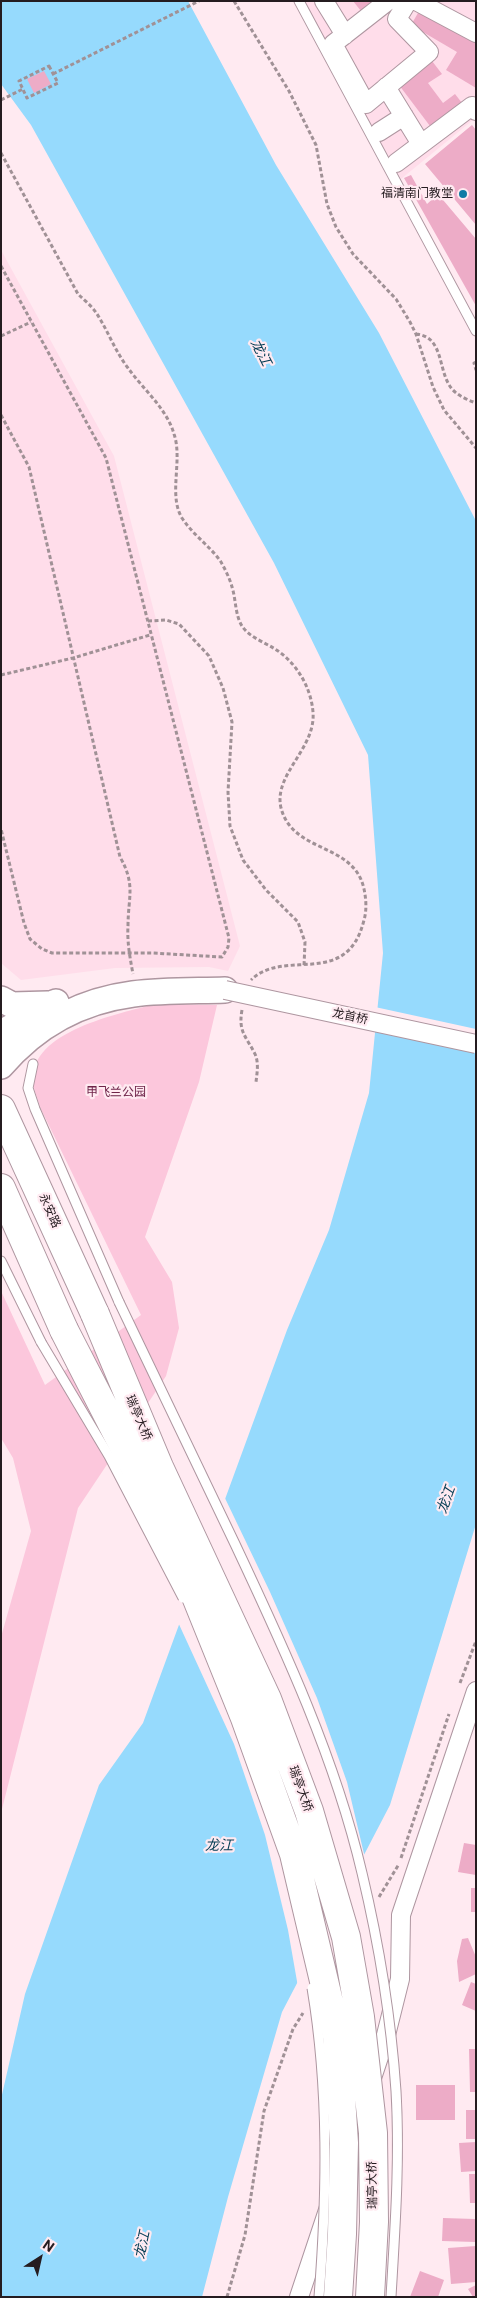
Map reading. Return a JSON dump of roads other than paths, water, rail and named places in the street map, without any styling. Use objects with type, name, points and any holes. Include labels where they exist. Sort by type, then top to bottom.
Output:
[{"type":"main road","name":"永安路","points":[[1,1109],[95,1314]]},
{"type":"main road","points":[[1,1188],[25,1240],[53,1336]]},
{"type":"main road","points":[[1,1216],[25,1240]]},
{"type":"main road","name":"瑞亭大桥","points":[[95,1314],[159,1466],[267,1699],[309,1812],[346,1937],[360,2017],[373,2132],[374,2222],[370,2297]]},
{"type":"main road","name":"瑞亭大桥","points":[[53,1336],[178,1552],[245,1718],[294,1854],[337,2036],[344,2143],[342,2234],[338,2297]]},
{"type":"street","points":[[324,1],[345,35]]},
{"type":"street","points":[[388,1],[333,44],[366,104],[429,52],[397,19],[408,1]]},
{"type":"street","points":[[416,1],[476,33]]},
{"type":"street","points":[[386,87],[421,144]]},
{"type":"street","points":[[396,163],[472,106],[476,111]]},
{"type":"street","points":[[379,132],[404,116]]},
{"type":"street","points":[[1,1036],[8,1029],[50,1004],[94,987],[134,980],[236,989]]},
{"type":"street","points":[[1,1066],[19,1045],[39,1030],[57,1019],[98,1001],[133,994],[236,989]]},
{"type":"street","name":"龙首桥","points":[[236,989],[476,1034]]},
{"type":"street","name":"龙首桥","points":[[236,989],[476,1044]]},
{"type":"street","points":[[1,999],[12,1005],[50,1004]]},
{"type":"street","points":[[299,2297],[385,2039],[400,1979],[402,1915],[476,1691]]},
{"type":"lane","points":[[299,1],[476,331]]},
{"type":"lane","points":[[33,1064],[28,1088],[35,1109],[119,1302],[260,1598],[307,1703],[337,1786],[362,1872],[384,1981],[396,2091],[398,2185],[391,2297]]},
{"type":"lane","points":[[1,1261],[53,1336],[109,1456],[187,1607]]},
{"type":"lane","points":[[196,1624],[247,1738],[278,1830],[285,1858]]},
{"type":"lane","points":[[287,1868],[305,1943]]},
{"type":"lane","points":[[311,1979],[318,2024],[326,2137],[324,2233],[319,2297]]},
{"type":"water","name":"龙江","points":[[1,1],[188,1],[276,165],[379,333],[476,521],[476,1524],[390,1805],[282,2012],[228,2197],[202,2297],[1,2297],[1,2099],[25,1994],[99,1785],[143,1723],[287,1330],[329,1230],[369,1093],[383,953],[368,755],[274,563],[31,125],[1,84]]},
{"type":"place","name":"福清南门教堂","points":[[463,194]]},
{"type":"park label","name":"甲飞兰公园","points":[[116,1093]]}]
